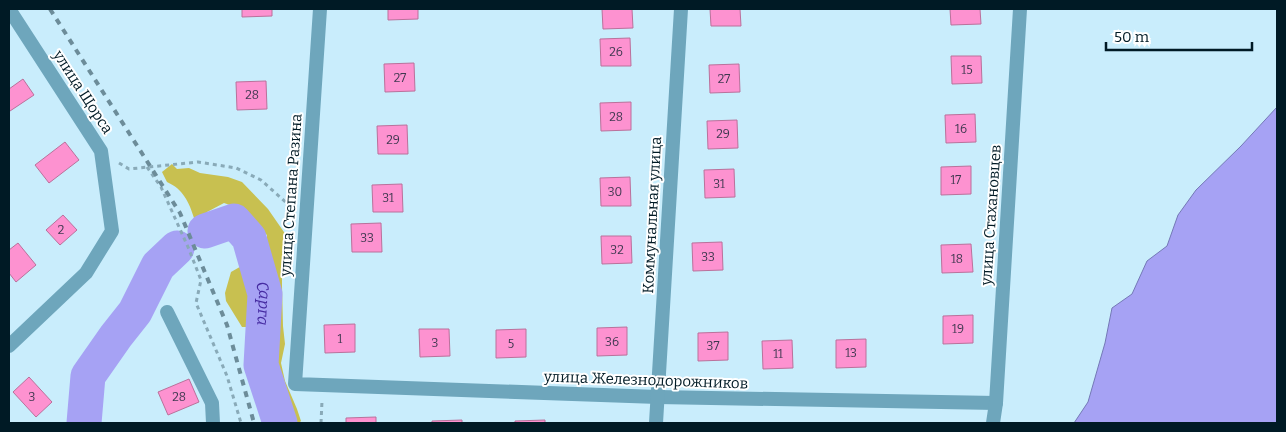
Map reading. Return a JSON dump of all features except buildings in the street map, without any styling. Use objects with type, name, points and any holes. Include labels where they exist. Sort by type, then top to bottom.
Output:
[{"type":"street","name":"улица Щорса","points":[[9,346],[86,273],[112,231],[101,151],[10,9]]},
{"type":"street","name":"улица Степана Разина","points":[[295,384],[320,9]]},
{"type":"street","name":"Коммунальная улица","points":[[656,423],[681,9]]},
{"type":"street","name":"улица Стахановцев","points":[[993,423],[996,403],[1020,9]]},
{"type":"street","points":[[167,312],[212,403],[213,423]]},
{"type":"street","name":"улица Железнодорожников","points":[[295,384],[658,397],[996,403]]},
{"type":"path","points":[[101,151],[129,169],[198,162],[236,168],[261,180],[306,220]]},
{"type":"path","points":[[147,167],[160,187],[198,272],[200,280],[196,303],[227,376],[241,423]]},
{"type":"path","points":[[321,423],[322,386]]},
{"type":"shaded area","points":[[1277,107],[1277,423],[1074,423],[1088,402],[1105,343],[1112,308],[1132,294],[1147,261],[1167,246],[1178,215],[1196,190]]},
{"type":"shaded area","points":[[172,164],[177,169],[189,168],[200,173],[228,177],[242,182],[268,209],[286,235],[288,253],[282,276],[285,344],[281,363],[285,381],[301,421],[299,423],[273,423],[278,409],[272,398],[265,394],[260,375],[269,351],[266,333],[263,327],[242,327],[226,301],[225,293],[231,272],[245,264],[246,258],[245,251],[235,236],[234,228],[245,229],[261,249],[267,247],[267,235],[237,209],[224,203],[207,212],[203,218],[194,218],[185,197],[177,188],[167,182],[162,172]]},
{"type":"waterway","name":"Сарга","points":[[205,231],[234,221],[249,238],[265,294],[261,365],[280,423]]},
{"type":"waterway","name":"Сарга","points":[[84,423],[88,376],[135,312],[158,266],[177,248]]},
{"type":"railway","points":[[50,9],[180,213],[227,325],[254,423]]}]
